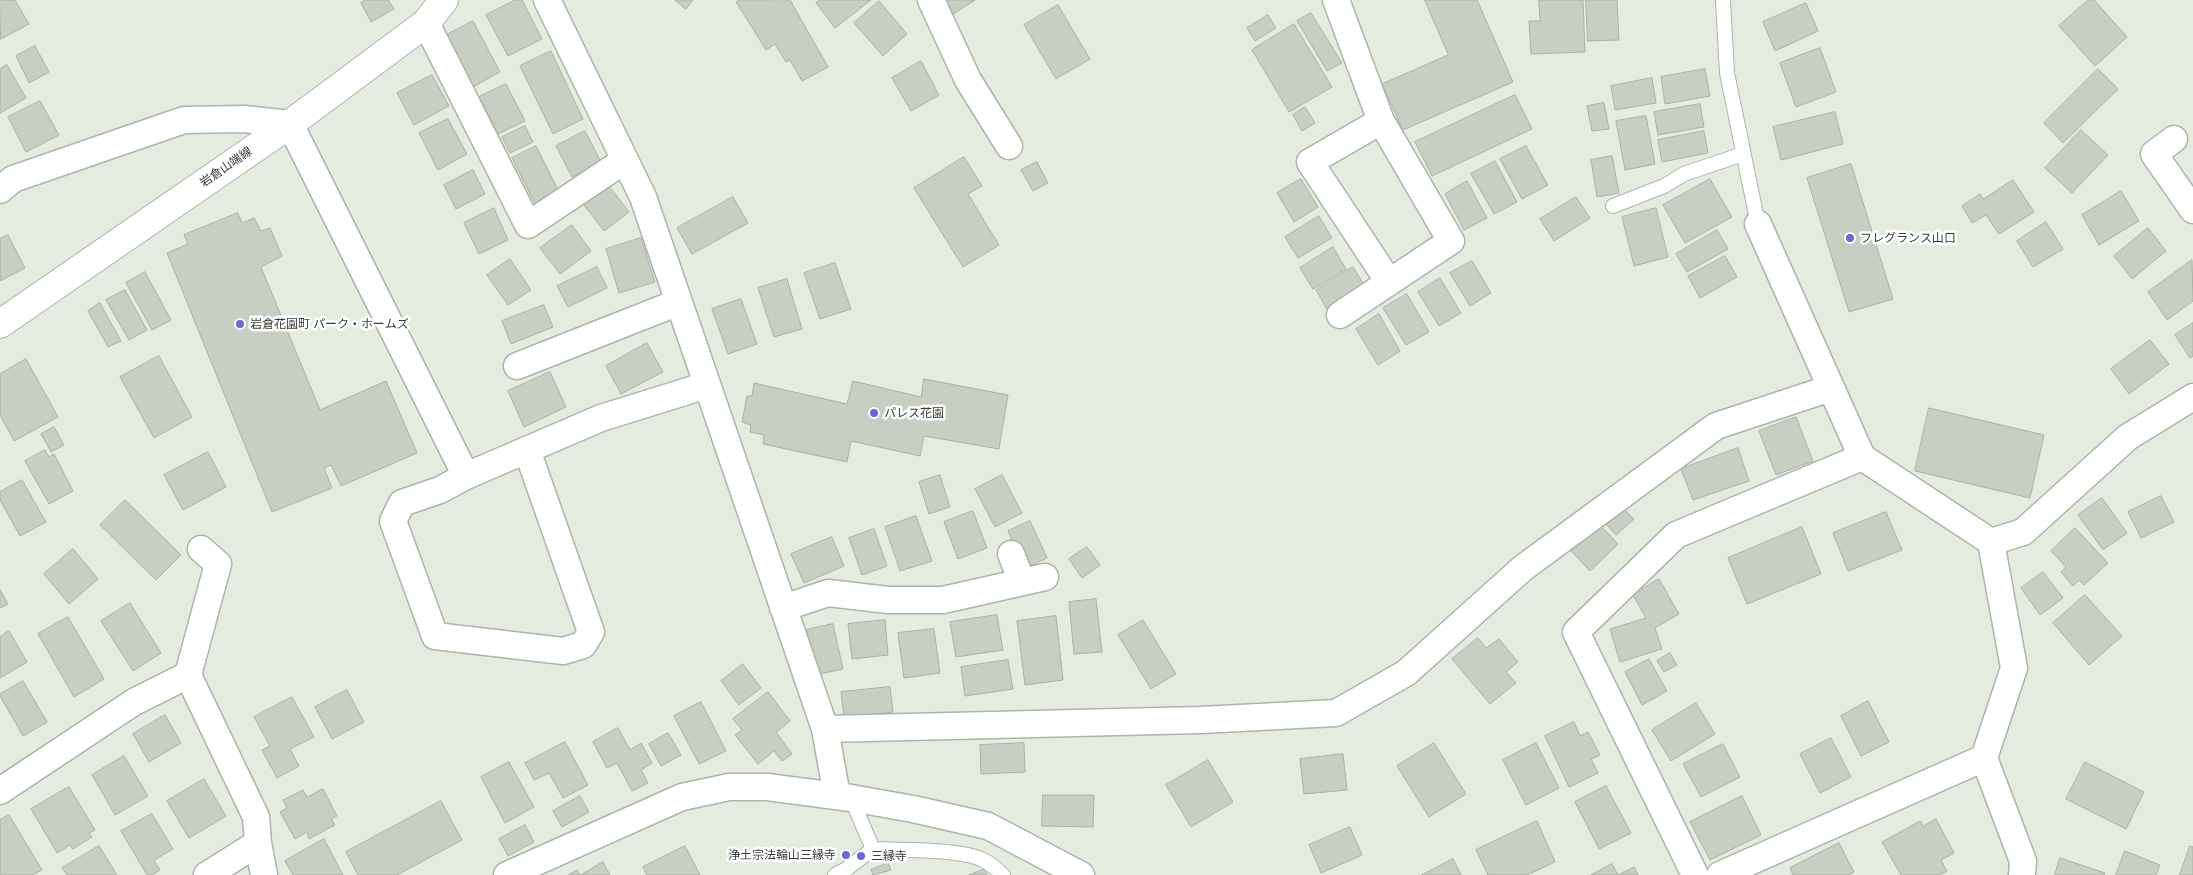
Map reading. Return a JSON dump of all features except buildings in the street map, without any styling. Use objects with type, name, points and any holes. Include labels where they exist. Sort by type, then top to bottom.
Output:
[{"type":"main road","name":"岩倉山端線","points":[[0,324],[290,124],[426,23],[444,0]]},
{"type":"street","points":[[547,0],[643,197],[825,729],[844,797]]},
{"type":"street","points":[[932,0],[968,80],[1009,146]]},
{"type":"street","points":[[1336,0],[1381,121],[1451,241],[1340,315]]},
{"type":"street","points":[[426,23],[528,225],[625,160]]},
{"type":"street","points":[[0,190],[13,179],[184,120],[244,119],[290,124],[466,476]]},
{"type":"street","points":[[1381,121],[1310,162],[1389,282]]},
{"type":"street","points":[[2174,139],[2154,154],[2193,210]]},
{"type":"street","points":[[1758,224],[1862,457],[1991,542],[2014,668],[1984,758],[2023,861],[2022,875]]},
{"type":"street","points":[[517,366],[679,302]]},
{"type":"street","points":[[527,450],[591,632],[583,645],[562,652],[435,636],[393,521],[402,502],[440,490],[466,476],[601,418],[707,385]]},
{"type":"street","points":[[825,729],[1200,720],[1336,713],[1406,673],[1523,568],[1716,426],[1831,388]]},
{"type":"street","points":[[1991,542],[2023,532],[2128,437],[2193,398]]},
{"type":"street","points":[[1695,875],[1576,632],[1676,535],[1862,457]]},
{"type":"street","points":[[202,549],[218,564],[188,675],[256,817],[258,843],[264,875]]},
{"type":"street","points":[[783,608],[828,593],[888,600],[943,600],[1034,579],[1011,554]]},
{"type":"street","points":[[0,791],[134,702],[188,675]]},
{"type":"street","points":[[1720,875],[1984,758]]},
{"type":"street","points":[[507,875],[682,797],[729,788],[767,787],[844,797],[988,826],[1081,875]]},
{"type":"street","points":[[208,875],[258,843]]},
{"type":"lane","points":[[1723,0],[1726,74],[1758,224]]},
{"type":"lane","points":[[1613,206],[1664,186],[1684,174],[1743,154]]},
{"type":"lane","points":[[844,797],[873,849]]},
{"type":"lane","points":[[835,875],[846,870],[873,849],[935,852],[979,858],[1003,875]]},
{"type":"place","name":"フレグランス山口","points":[[1850,238]]},
{"type":"place","name":"岩倉花園町 パーク・ホームズ","points":[[240,324]]},
{"type":"place","name":"パレス花園","points":[[874,413]]},
{"type":"place","name":"浄土宗法輪山三縁寺","points":[[846,855]]},
{"type":"place","name":"三縁寺","points":[[861,856]]}]
